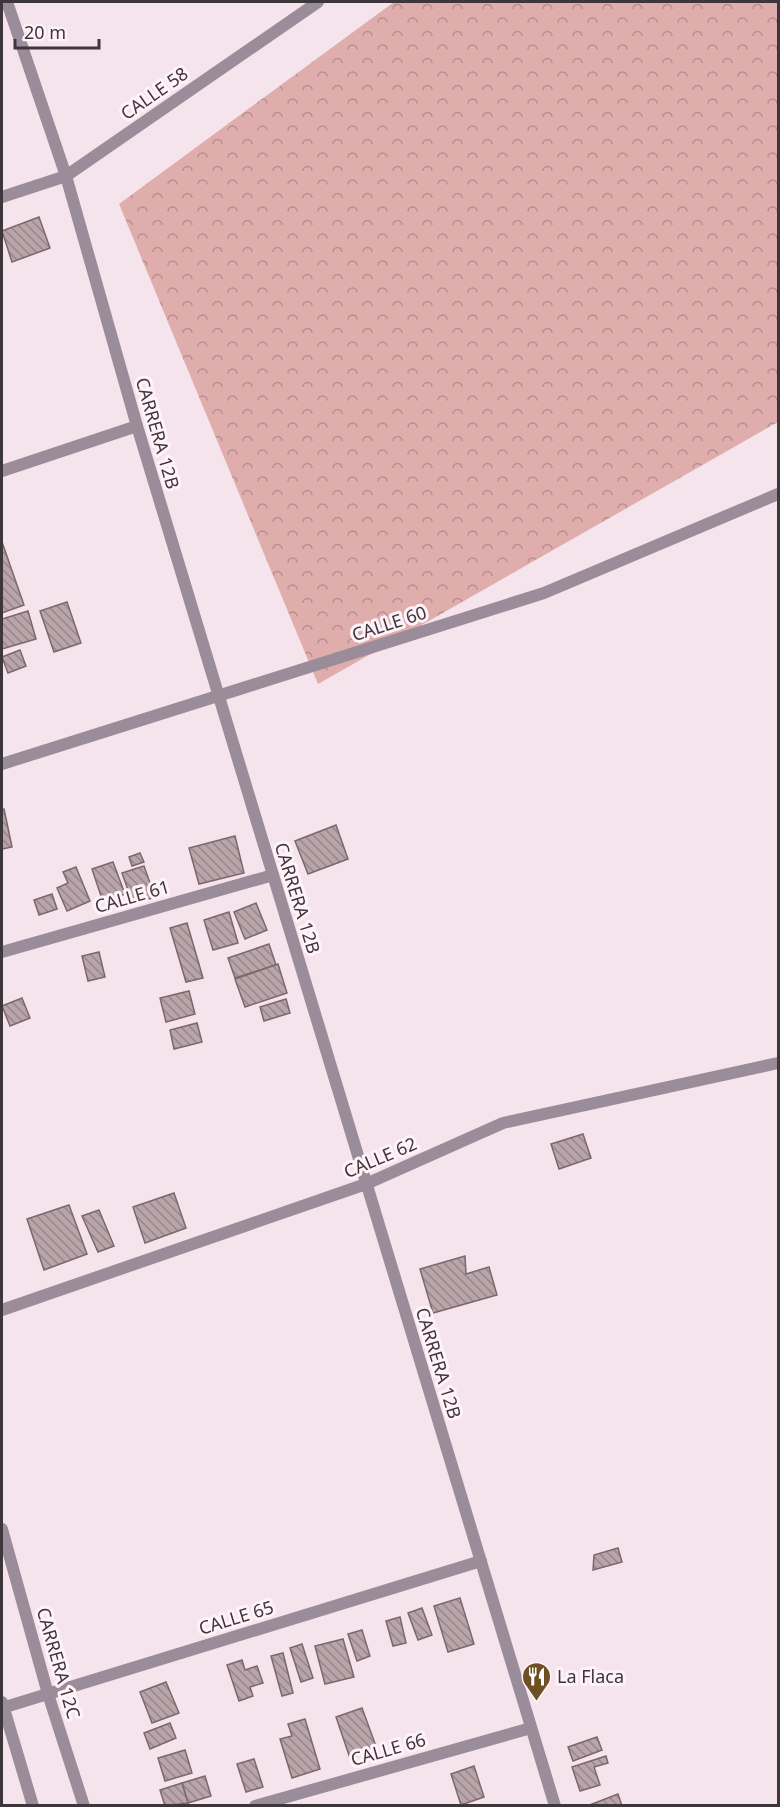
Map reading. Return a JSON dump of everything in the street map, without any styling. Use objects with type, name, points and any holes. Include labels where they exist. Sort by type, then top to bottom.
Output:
[{"type":"street","name":"CARRERA 12B","points":[[7,2],[66,176],[137,426],[555,1806]]},
{"type":"street","name":"CALLE 58","points":[[2,197],[66,176],[318,2]]},
{"type":"street","points":[[2,471],[137,426]]},
{"type":"street","name":"CALLE 60","points":[[2,764],[544,593],[778,494]]},
{"type":"street","name":"CALLE 61","points":[[2,952],[273,875]]},
{"type":"street","name":"CALLE 62","points":[[2,1310],[366,1184],[503,1123],[778,1063]]},
{"type":"street","name":"CARRERA 12C","points":[[2,1529],[48,1694],[84,1806]]},
{"type":"street","name":"CALLE 65","points":[[2,1706],[48,1694],[481,1561]]},
{"type":"street","points":[[2,1706],[33,1806]]},
{"type":"street","name":"CALLE 66","points":[[255,1806],[531,1728]]},
{"type":"green space","points":[[394,2],[778,2],[778,422],[318,684],[119,204]]},
{"type":"building","points":[[39,217],[50,248],[12,262],[2,231]]},
{"type":"building","points":[[2,542],[24,605],[2,613]]},
{"type":"building","points":[[67,602],[81,643],[54,652],[40,611]]},
{"type":"building","points":[[28,611],[36,639],[2,649],[2,619]]},
{"type":"building","points":[[20,650],[26,666],[8,673],[2,657]]},
{"type":"building","points":[[4,809],[12,847],[2,849],[2,810]]},
{"type":"building","points":[[336,825],[348,859],[308,874],[295,841]]},
{"type":"building","points":[[235,836],[244,873],[199,884],[189,848]]},
{"type":"building","points":[[140,853],[144,862],[132,866],[129,857]]},
{"type":"building","points":[[113,862],[125,894],[103,902],[92,869]]},
{"type":"building","points":[[144,866],[155,897],[133,904],[122,873]]},
{"type":"building","points":[[76,867],[90,901],[67,911],[57,888],[68,883],[63,872]]},
{"type":"building","points":[[52,894],[57,909],[39,915],[34,900]]},
{"type":"building","points":[[256,903],[267,930],[245,939],[234,912]]},
{"type":"building","points":[[229,912],[238,943],[213,950],[204,920]]},
{"type":"building","points":[[187,923],[203,978],[186,982],[170,928]]},
{"type":"building","points":[[269,944],[276,965],[235,978],[228,958]]},
{"type":"building","points":[[99,952],[105,977],[88,981],[82,956]]},
{"type":"building","points":[[278,964],[287,993],[245,1007],[235,979]]},
{"type":"building","points":[[189,991],[195,1014],[166,1022],[160,998]]},
{"type":"building","points":[[22,998],[30,1018],[10,1026],[2,1006]]},
{"type":"building","points":[[286,999],[290,1013],[264,1021],[260,1007]]},
{"type":"building","points":[[197,1023],[202,1042],[174,1049],[170,1030]]},
{"type":"building","points":[[583,1134],[591,1158],[559,1169],[551,1144]]},
{"type":"building","points":[[174,1193],[186,1228],[145,1243],[133,1207]]},
{"type":"building","points":[[69,1205],[87,1254],[44,1270],[27,1219]]},
{"type":"building","points":[[99,1210],[114,1246],[98,1252],[82,1216]]},
{"type":"building","points":[[465,1256],[466,1274],[489,1267],[497,1295],[433,1313],[420,1269]]},
{"type":"building","points":[[618,1548],[622,1562],[593,1570],[594,1555]]},
{"type":"building","points":[[460,1598],[474,1644],[448,1652],[434,1606]]},
{"type":"building","points":[[422,1608],[432,1635],[418,1640],[408,1613]]},
{"type":"building","points":[[400,1617],[406,1643],[393,1646],[386,1621]]},
{"type":"building","points":[[362,1630],[370,1656],[357,1661],[348,1634]]},
{"type":"building","points":[[343,1639],[354,1677],[325,1684],[315,1646]]},
{"type":"building","points":[[302,1644],[313,1678],[301,1682],[290,1648]]},
{"type":"building","points":[[283,1653],[293,1693],[282,1696],[271,1656]]},
{"type":"building","points":[[242,1660],[245,1670],[257,1666],[263,1683],[250,1687],[253,1696],[239,1701],[227,1665]]},
{"type":"building","points":[[166,1682],[179,1713],[152,1723],[140,1692]]},
{"type":"building","points":[[362,1708],[377,1749],[350,1758],[336,1717]]},
{"type":"building","points":[[305,1719],[320,1769],[292,1778],[280,1739],[292,1736],[288,1724]]},
{"type":"building","points":[[170,1723],[176,1738],[150,1749],[144,1733]]},
{"type":"building","points":[[597,1737],[602,1750],[573,1761],[568,1747]]},
{"type":"building","points":[[185,1750],[192,1773],[165,1781],[158,1758]]},
{"type":"building","points":[[606,1756],[608,1763],[594,1767],[600,1785],[580,1791],[572,1767]]},
{"type":"building","points":[[254,1759],[263,1787],[246,1792],[237,1764]]},
{"type":"building","points":[[474,1766],[484,1797],[461,1805],[451,1774]]},
{"type":"building","points":[[205,1776],[211,1796],[188,1803],[182,1783]]},
{"type":"building","points":[[182,1783],[188,1803],[165,1806],[160,1790]]},
{"type":"building","points":[[618,1794],[622,1806],[587,1806]]},
{"type":"place","name":"La Flaca","points":[[536,1702]]}]
